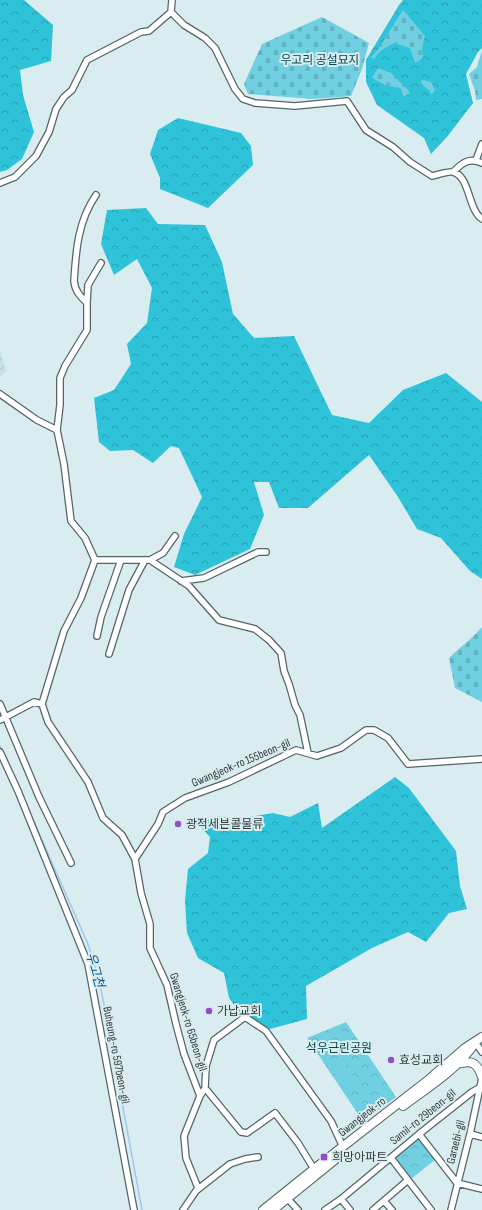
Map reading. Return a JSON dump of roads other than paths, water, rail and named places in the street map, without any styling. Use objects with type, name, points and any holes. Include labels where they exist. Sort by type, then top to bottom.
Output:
[{"type":"main road","name":"Gwangjeok-ro","points":[[263,1210],[482,1036]]},
{"type":"main road","name":"Gwangjeok-ro","points":[[272,1210],[402,1106],[439,1080],[467,1055],[475,1042]]},
{"type":"main road","points":[[455,1065],[465,1062],[472,1062],[477,1065],[482,1077]]},
{"type":"street","points":[[0,183],[15,177],[36,156],[49,132],[56,109],[64,97],[72,90],[87,60],[141,32],[149,31],[171,12],[172,0]]},
{"type":"street","points":[[171,12],[184,25],[205,38],[215,48],[235,89],[243,99],[255,103],[295,106],[347,101],[366,130],[394,147],[410,162],[432,176],[453,172],[466,161],[476,160],[482,162]]},
{"type":"street","points":[[476,160],[482,144]]},
{"type":"street","points":[[453,172],[459,175],[464,182],[476,214],[482,219]]},
{"type":"street","points":[[87,303],[75,289],[75,268],[80,226],[89,205],[96,195]]},
{"type":"street","points":[[3,718],[34,702],[42,704],[64,631],[81,598],[95,560],[85,538],[71,521],[64,464],[57,430],[60,405],[60,378],[65,366],[87,330],[88,285],[101,263]]},
{"type":"street","points":[[0,394],[37,420],[57,430]]},
{"type":"street","points":[[95,560],[147,560],[163,553],[175,536]]},
{"type":"street","points":[[181,581],[204,578],[258,552],[266,552]]},
{"type":"street","points":[[97,636],[101,618],[121,560]]},
{"type":"street","points":[[147,560],[189,586],[219,620],[255,629],[269,640],[281,653],[284,671],[295,705],[300,715],[308,753]]},
{"type":"street","points":[[109,654],[129,590],[147,560]]},
{"type":"street","points":[[0,704],[3,718],[71,863]]},
{"type":"street","name":"Gwangjeok-ro 65beon-gil","points":[[42,704],[48,722],[88,782],[103,818],[122,835],[135,858],[141,893],[150,924],[150,948],[167,985],[184,1054],[200,1096]]},
{"type":"street","name":"Gwangjeok-ro 155beon-gil","points":[[135,858],[158,824],[163,812],[185,798],[229,782],[296,750],[317,756],[341,748],[366,730],[374,730],[388,738],[408,764],[482,759]]},
{"type":"street","name":"Buheung-ro 597beon-gil","points":[[0,752],[18,791],[88,964],[134,1210]]},
{"type":"street","points":[[197,1190],[198,1188],[186,1158],[184,1136],[200,1096],[205,1088],[206,1066],[214,1040],[245,1017],[266,1031],[331,1121],[343,1147]]},
{"type":"street","points":[[475,1042],[482,1052]]},
{"type":"street","name":"Garaebi-gil","points":[[451,1210],[480,1098],[482,1077]]},
{"type":"street","points":[[205,1088],[241,1132],[248,1133],[276,1113],[298,1143],[314,1169]]},
{"type":"street","name":"Samil-ro 29beon-gil","points":[[325,1210],[341,1199],[472,1092],[481,1088]]},
{"type":"street","points":[[419,1134],[457,1183],[482,1190]]},
{"type":"street","points":[[470,1134],[482,1137]]},
{"type":"street","points":[[183,1210],[197,1190],[230,1164],[245,1159],[258,1157]]},
{"type":"street","points":[[391,1158],[431,1210]]},
{"type":"street","points":[[373,1210],[408,1180]]},
{"type":"street","points":[[287,1198],[298,1210]]},
{"type":"street","points":[[341,1199],[350,1210]]},
{"type":"street","points":[[384,1201],[392,1210]]},
{"type":"waterway","name":"우고천","points":[[0,746],[2,751]]},
{"type":"waterway","name":"우고천","points":[[30,813],[88,944],[99,978],[142,1210]]},
{"type":"place","name":"광적세븐콜물류","points":[[178,824]]},
{"type":"place","name":"가납교회","points":[[209,1011]]},
{"type":"place","name":"효성교회","points":[[391,1060]]},
{"type":"place","name":"희망아파트","points":[[324,1157]]},
{"type":"park label","name":"우고리 공설묘지","points":[[320,60]]},
{"type":"park label","name":"석우근린공원","points":[[339,1048]]}]
